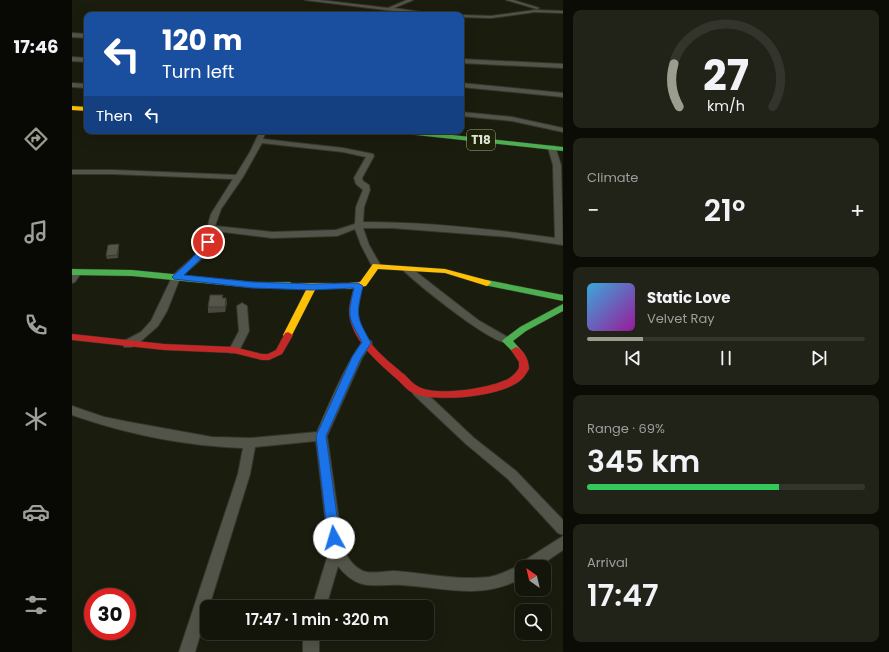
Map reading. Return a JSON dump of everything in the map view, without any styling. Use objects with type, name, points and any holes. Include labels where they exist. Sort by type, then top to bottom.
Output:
[{"type":"main road","points":[[72,108],[84,109]]},
{"type":"main road","name":"T18","points":[[425,134],[563,149]]},
{"type":"main road","points":[[73,275],[132,273],[253,285],[312,287],[358,286],[365,282],[376,266],[408,270],[445,271],[488,283],[563,298]]},
{"type":"main road","points":[[358,286],[353,308],[354,320],[367,343],[378,357],[418,392],[439,394],[490,390],[514,382],[522,376],[524,368],[520,357],[507,341],[523,329],[563,307]]},
{"type":"main road","points":[[72,337],[164,347],[234,350],[269,357],[279,352],[312,287]]},
{"type":"street","points":[[307,0],[407,12]]},
{"type":"street","points":[[381,12],[411,0]]},
{"type":"street","points":[[508,0],[544,11]]},
{"type":"street","points":[[464,16],[491,17],[530,11],[563,12]]},
{"type":"street","points":[[72,35],[84,36]]},
{"type":"street","points":[[72,59],[84,60]]},
{"type":"street","points":[[464,60],[563,66]]},
{"type":"street","points":[[72,85],[84,86]]},
{"type":"street","points":[[464,86],[563,95]]},
{"type":"street","points":[[464,114],[512,119],[563,130]]},
{"type":"street","points":[[128,344],[152,328],[158,319],[177,277],[204,251],[208,242],[214,215],[239,178],[260,141],[262,134]]},
{"type":"street","points":[[260,141],[343,150],[370,156],[358,178],[359,182],[365,186],[366,190],[359,209],[358,220],[364,245],[376,266]]},
{"type":"street","points":[[211,228],[272,235],[336,233],[359,225],[428,227],[509,234],[561,242],[557,165],[552,148]]},
{"type":"street","points":[[72,172],[113,172],[239,178]]},
{"type":"street","points":[[408,270],[474,322],[507,341]]},
{"type":"street","points":[[234,350],[244,331],[242,306]]},
{"type":"street","points":[[321,600],[336,551],[321,436],[357,357],[367,343]]},
{"type":"street","points":[[418,392],[470,441],[512,475],[563,529]]},
{"type":"street","points":[[72,410],[122,426],[212,442],[250,443],[321,436]]},
{"type":"street","points":[[187,652],[244,474],[250,443]]},
{"type":"street","points":[[538,560],[563,542]]},
{"type":"street","points":[[336,551],[352,573],[366,579],[394,578],[456,584],[477,584],[494,583],[515,575]]},
{"type":"street","points":[[311,640],[311,652]]},
{"type":"building","points":[[119,244],[117,255],[106,256],[108,245]]},
{"type":"building","points":[[210,295],[223,295],[222,298],[226,298],[225,307],[208,307]]},
{"type":"traffic: fast","points":[[426,134],[563,149]]},
{"type":"traffic: fast","points":[[72,272],[132,273],[253,285],[290,285]]},
{"type":"traffic: fast","points":[[487,283],[563,298]]},
{"type":"traffic: fast","points":[[516,350],[507,341],[523,329],[563,307]]},
{"type":"traffic: slow","points":[[72,108],[84,109]]},
{"type":"traffic: slow","points":[[290,285],[349,286],[363,284],[376,266],[445,271],[487,283]]},
{"type":"traffic: slow","points":[[288,335],[312,287]]},
{"type":"traffic: jam","points":[[358,286],[354,307],[354,319],[362,337],[374,353],[410,386],[418,391],[428,393],[458,394],[493,389],[507,384],[518,377],[524,369],[521,357],[516,350]]},
{"type":"traffic: jam","points":[[72,337],[164,347],[234,350],[262,357],[269,357],[279,352],[288,335]]},
{"type":"route","points":[[208,242],[204,251],[198,258],[177,277],[253,285],[312,287],[358,286],[353,308],[354,320],[367,343],[357,357],[321,436],[334,538]]}]
